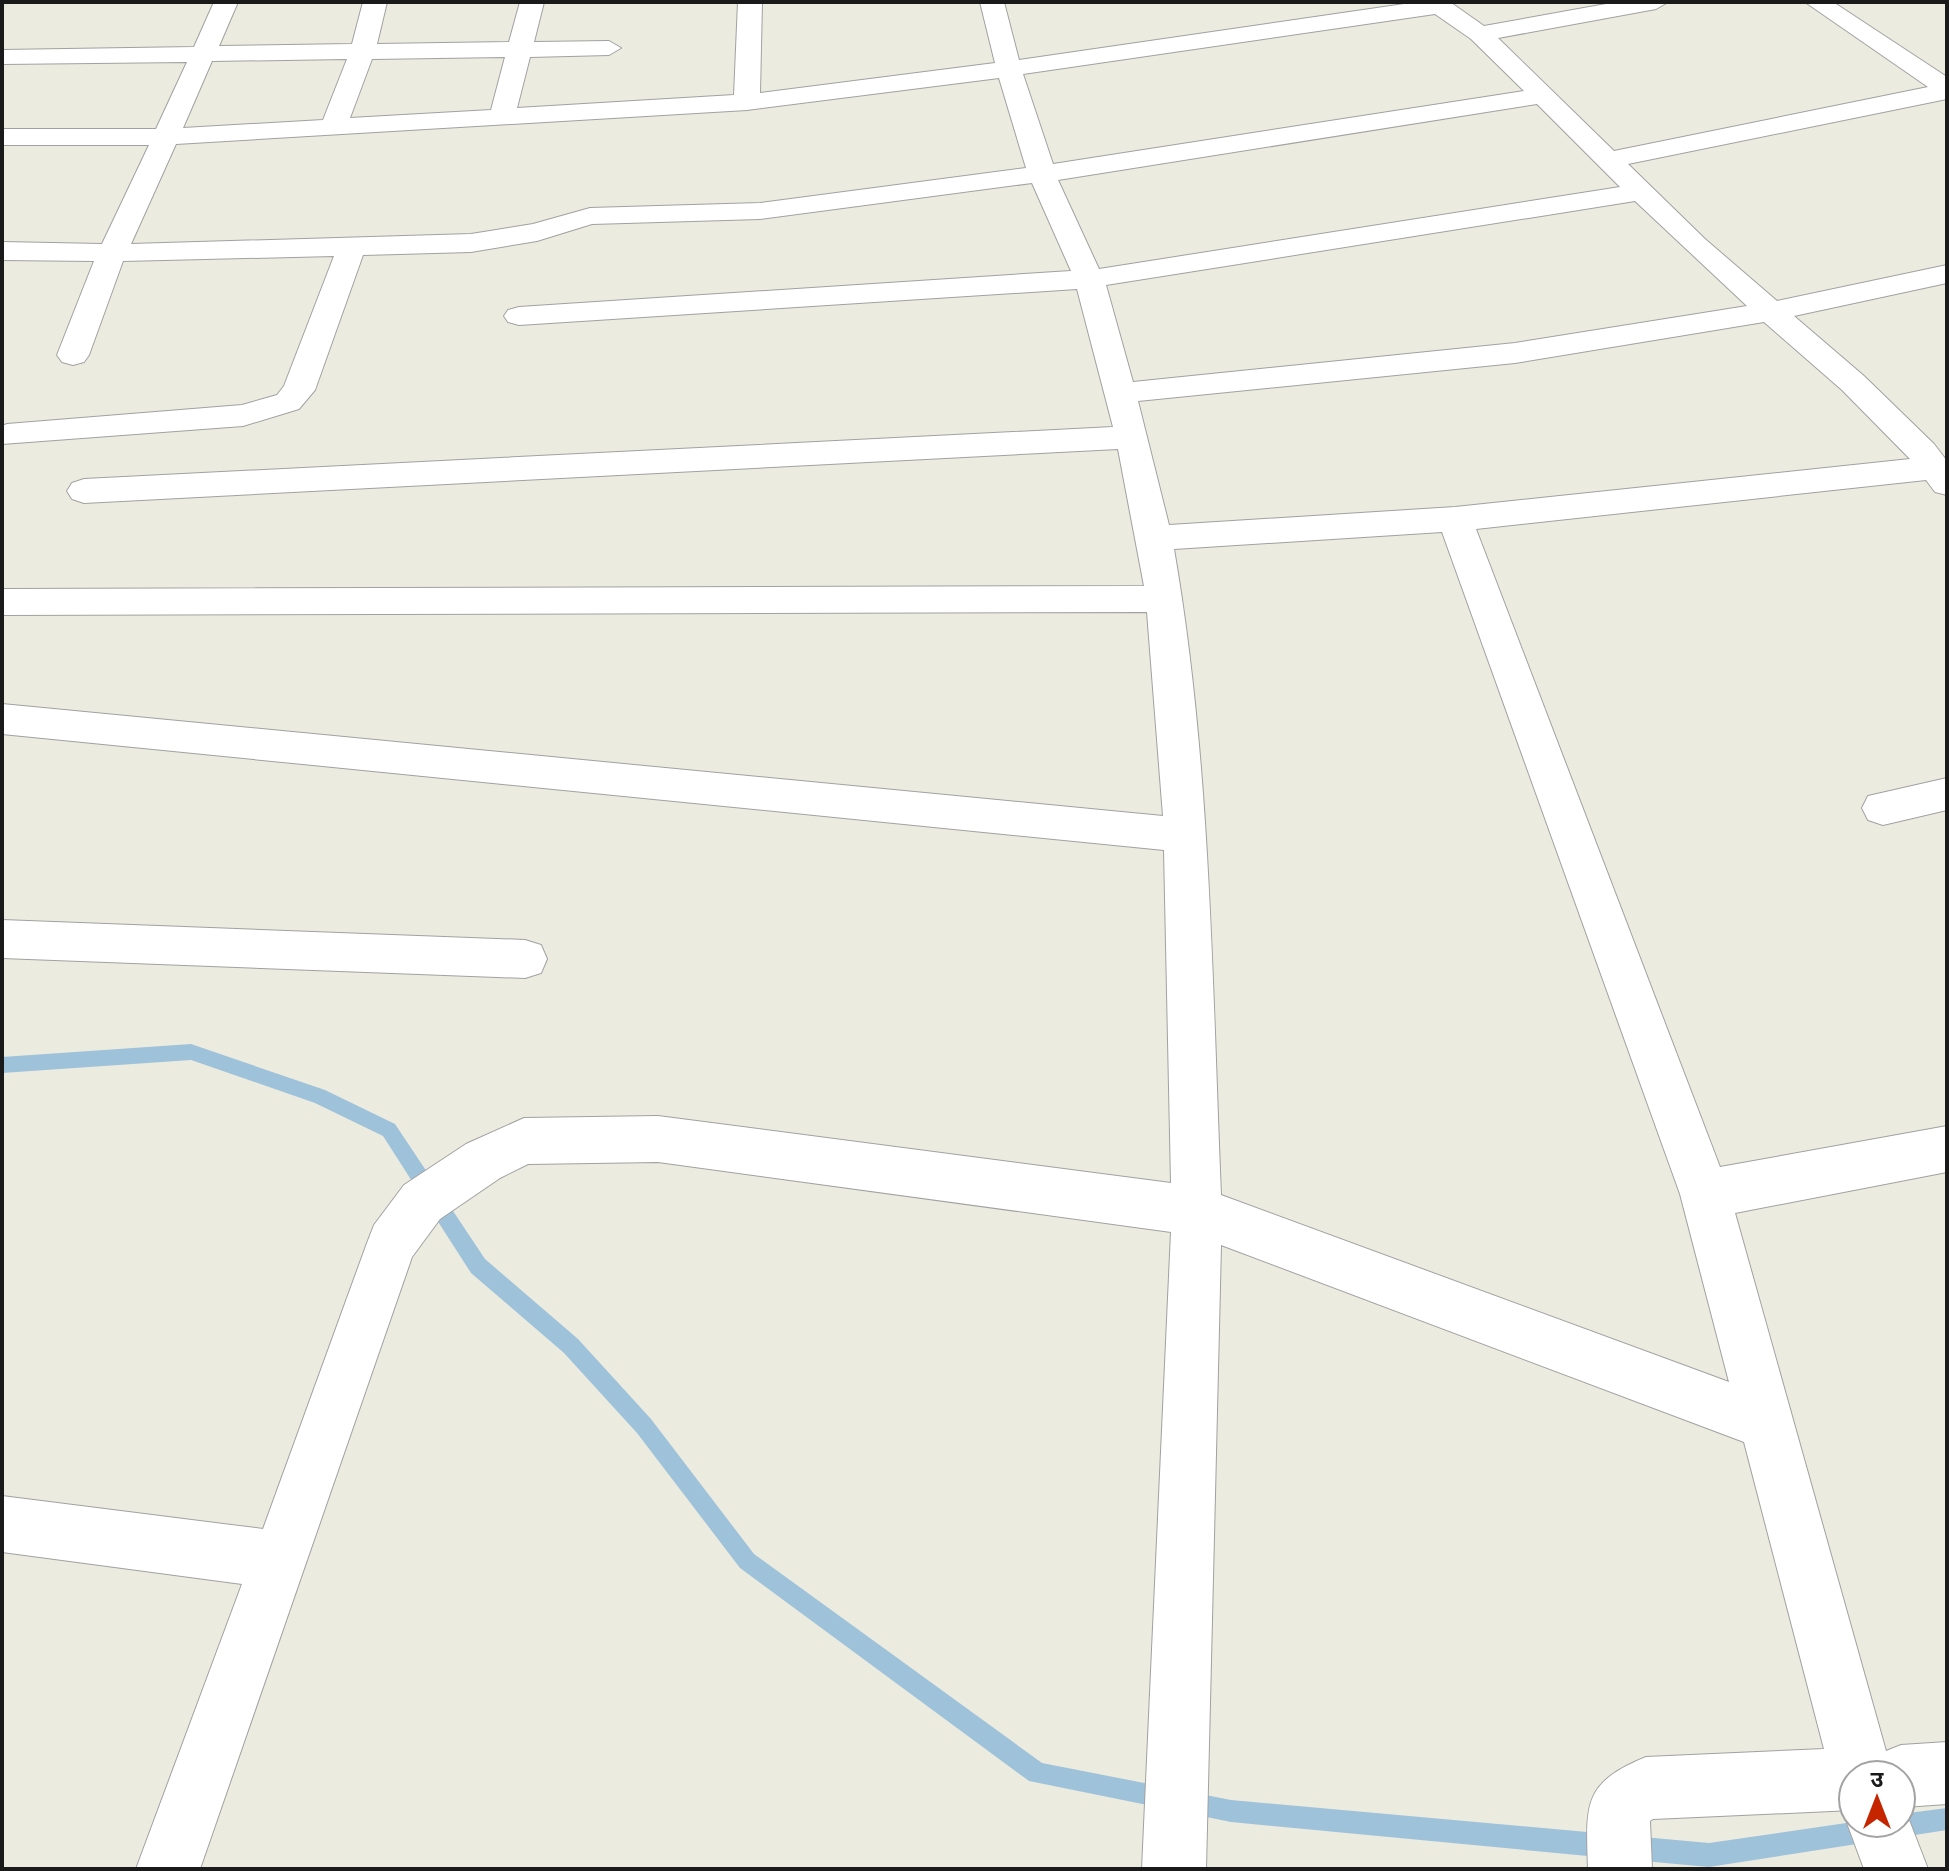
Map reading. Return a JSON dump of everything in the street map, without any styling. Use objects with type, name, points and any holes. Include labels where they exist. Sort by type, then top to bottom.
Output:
[{"type":"street","points":[[73,355],[112,253],[226,2]]},
{"type":"street","points":[[333,127],[363,51],[375,2]]},
{"type":"street","points":[[502,117],[532,2]]},
{"type":"street","points":[[747,102],[750,2]]},
{"type":"street","points":[[992,2],[1042,174],[1089,279],[1132,437],[1164,599],[1185,835],[1197,1211],[1174,1862]]},
{"type":"street","points":[[1480,34],[1656,2]]},
{"type":"street","points":[[1817,2],[1947,89]]},
{"type":"street","points":[[2,137],[166,137],[747,102],[1009,69],[1437,4],[1480,34],[1640,192],[1768,312],[1853,383],[1938,463]]},
{"type":"street","points":[[2,57],[609,48]]},
{"type":"street","points":[[1609,160],[1947,89]]},
{"type":"street","points":[[2,251],[112,253],[471,243],[537,232],[590,216],[760,211],[1042,174],[1542,96]]},
{"type":"street","points":[[519,316],[1089,279],[1640,192]]},
{"type":"street","points":[[7,435],[243,415],[269,411],[288,402],[299,390],[352,246]]},
{"type":"street","points":[[1120,393],[1515,353],[1768,312],[1947,274]]},
{"type":"street","points":[[84,491],[1132,437]]},
{"type":"street","points":[[1154,538],[1455,519],[1938,463]]},
{"type":"street","points":[[1455,519],[1705,1194],[1858,1759]]},
{"type":"street","points":[[2,602],[1164,599]]},
{"type":"street","points":[[2,719],[1185,835]]},
{"type":"street","points":[[1883,808],[1947,794]]},
{"type":"street","points":[[2,939],[525,959]]},
{"type":"street","points":[[168,1869],[392,1243],[422,1202],[483,1161],[524,1141],[658,1139],[1197,1211],[1767,1423]]},
{"type":"street","points":[[1705,1194],[1947,1149]]},
{"type":"street","points":[[2,1524],[280,1560]]},
{"type":"street","points":[[1917,1775],[1947,1773]]},
{"type":"street","points":[[1619,1845],[1624,1801],[1646,1788],[1837,1780]]},
{"type":"street","points":[[1885,1839],[1896,1869]]},
{"type":"waterway","points":[[2,1065],[191,1052],[319,1096],[389,1130],[478,1266],[571,1346],[644,1426],[747,1561],[1037,1773],[1231,1811],[1609,1846]]},
{"type":"waterway","points":[[1632,1848],[1709,1855],[1947,1819]]}]
